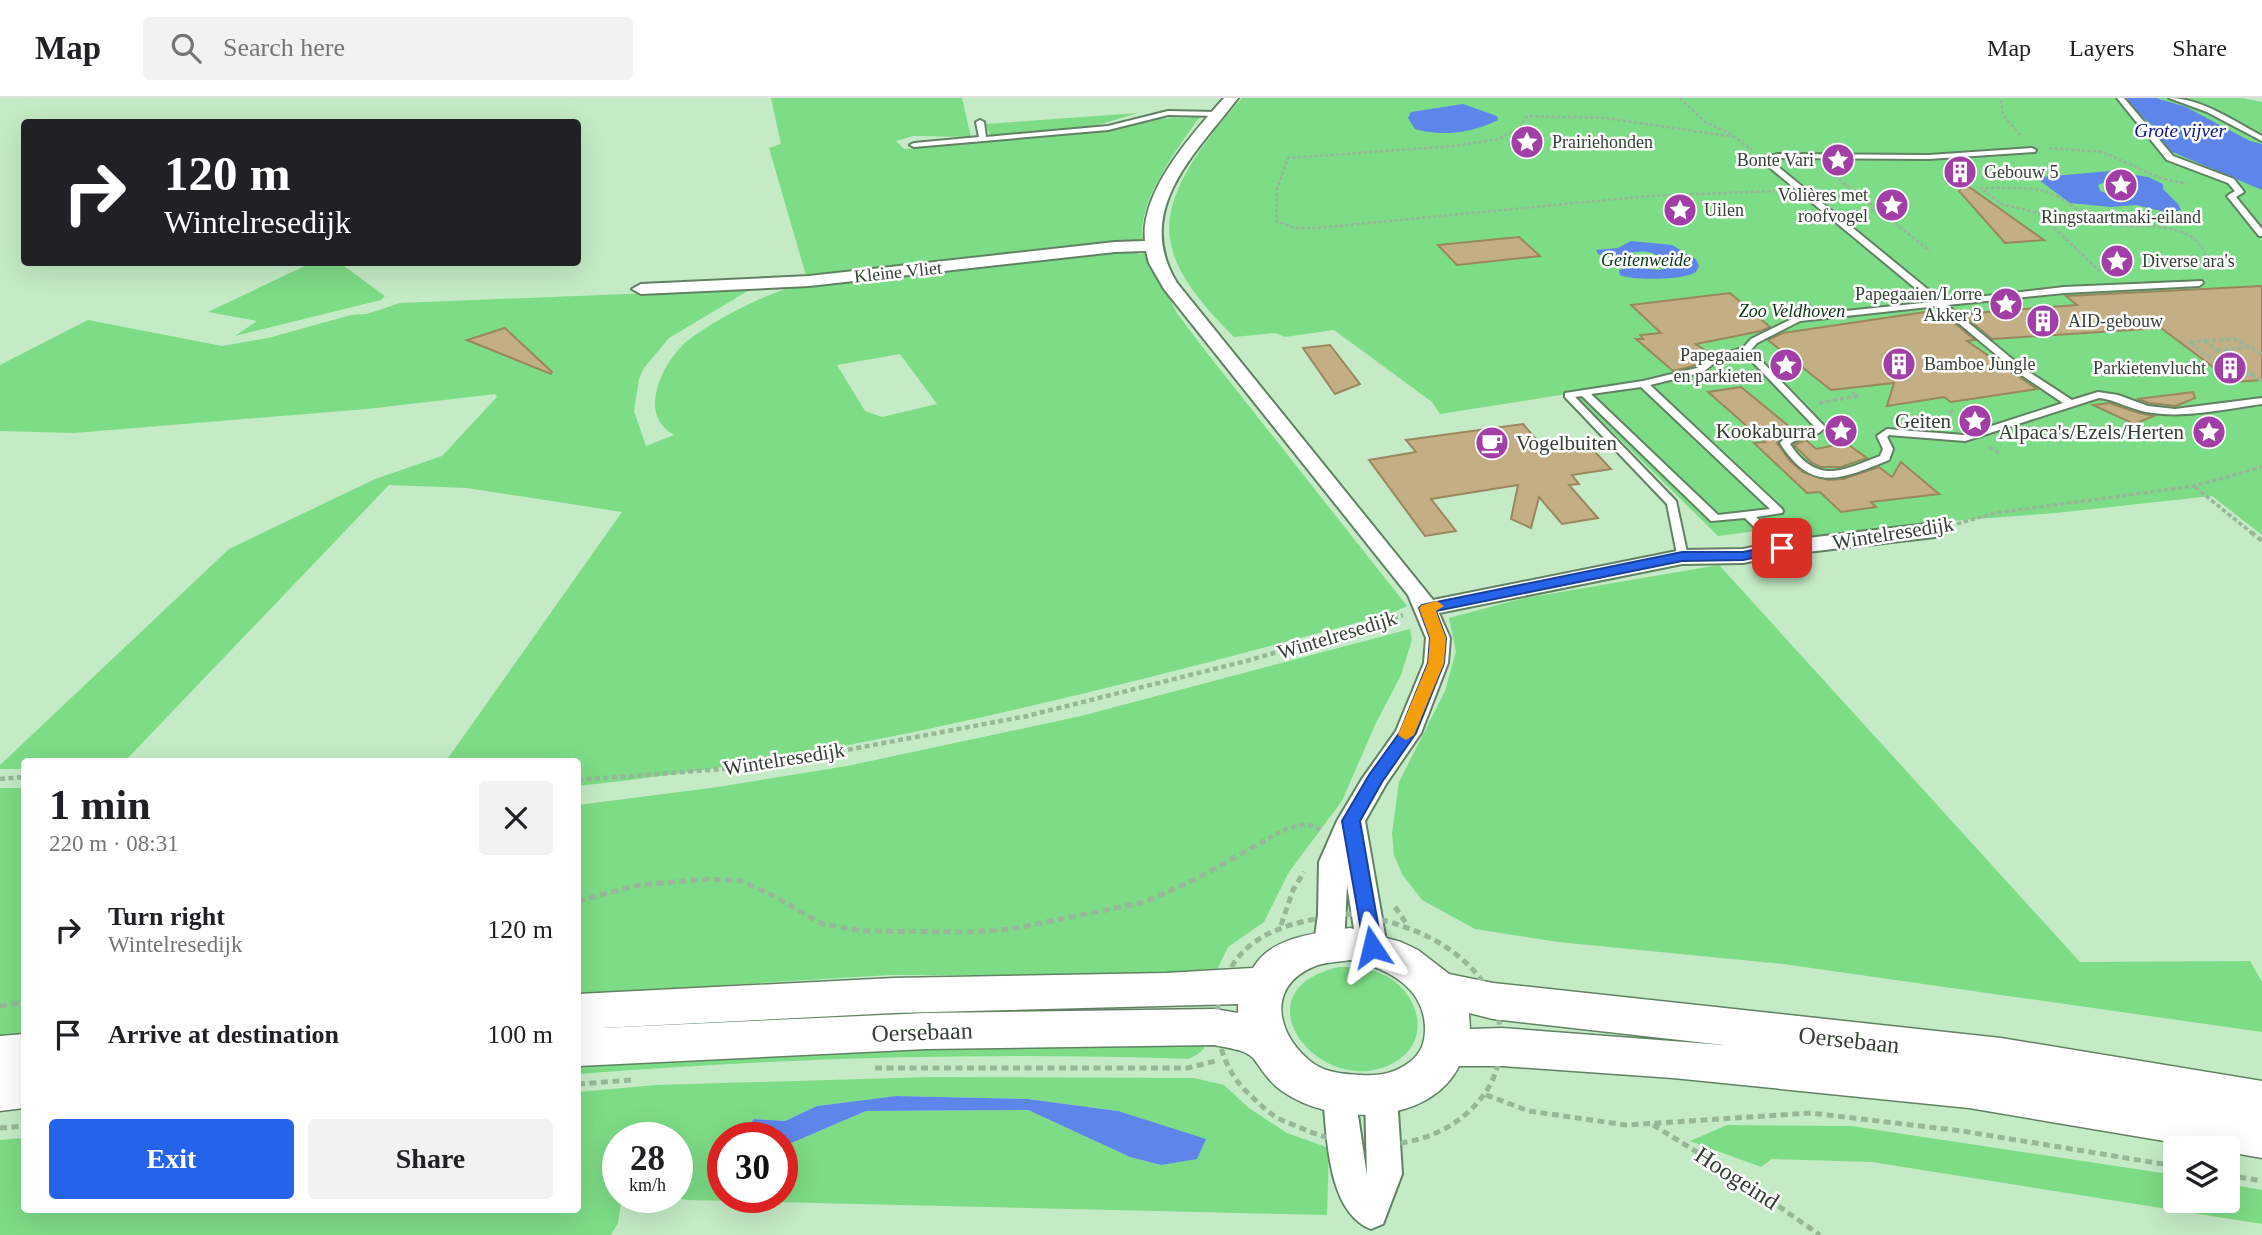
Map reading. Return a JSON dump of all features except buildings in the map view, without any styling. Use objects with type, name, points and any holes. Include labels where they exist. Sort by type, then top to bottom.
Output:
[{"type":"main road","points":[[1329,944],[1372,947],[1397,956],[1418,970],[1435,988],[1445,1007],[1449,1027],[1446,1048],[1433,1070],[1410,1087],[1360,1096],[1307,1084],[1282,1066],[1265,1043],[1258,1022],[1258,1002],[1265,984],[1280,965],[1302,952],[1329,944]]},
{"type":"main road","name":"Oersebaan","points":[[581,1012],[713,1003],[998,992],[1218,988],[1265,984]]},
{"type":"main road","name":"Oersebaan","points":[[1435,988],[1493,1001],[2001,1057],[2262,1101]]},
{"type":"main road","name":"Oersebaan","points":[[581,1048],[926,1031],[1214,1027],[1245,1033],[1265,1043]]},
{"type":"main road","name":"Oersebaan","points":[[1446,1048],[1502,1047],[1673,1059],[1969,1088],[2262,1137]]},
{"type":"main road","points":[[0,1055],[21,1053]]},
{"type":"main road","points":[[0,1091],[21,1090]]},
{"type":"street","points":[[1231,98],[1182,157],[1163,194],[1155,221],[1155,257],[1170,285],[1348,502],[1419,594],[1438,638],[1436,663],[1408,733],[1375,779],[1351,821],[1333,862],[1333,914],[1329,944]]},
{"type":"street","name":"Kleine Vliet","points":[[641,289],[809,281],[1115,247],[1154,246]]},
{"type":"street","name":"Wintelresedijk","points":[[1427,608],[1682,557],[1743,556],[1782,548],[1934,530]]},
{"type":"street","points":[[1351,821],[1372,947]]},
{"type":"lane","points":[[2120,98],[2170,158],[2231,181],[2240,192],[2231,196],[2262,234]]},
{"type":"lane","points":[[2172,98],[2209,111],[2262,139]]},
{"type":"lane","points":[[914,145],[1108,128],[1168,113],[1216,114]]},
{"type":"lane","points":[[980,122],[984,140]]},
{"type":"lane","points":[[1766,160],[1778,156],[1939,157],[2035,149]]},
{"type":"lane","points":[[1766,160],[2020,370],[2071,404]]},
{"type":"lane","points":[[1682,557],[1672,503],[1568,395],[1643,384],[1700,370],[1714,359],[1746,350],[1754,341],[1798,319],[1936,302],[2199,283]]},
{"type":"lane","points":[[1746,350],[1820,427],[1820,430],[1791,438],[1785,443],[1790,454],[1809,472],[1820,475],[1849,471],[1885,458],[1888,449],[1882,436],[1887,432],[1965,438],[2098,395],[2115,397],[2146,410],[2175,412],[2262,401]]},
{"type":"lane","points":[[1583,393],[1715,519],[1778,511],[1643,384]]},
{"type":"lane","points":[[1748,515],[1782,548]]},
{"type":"path","points":[[1680,98],[1705,122],[1735,137],[1766,160]]},
{"type":"path","points":[[2001,100],[2003,115],[2035,149],[2095,150],[2171,182]]},
{"type":"path","points":[[1735,137],[1582,117],[1527,116],[1520,127],[1499,139],[1454,146],[1287,158],[1274,211],[1276,221],[1296,228],[1317,229],[1648,196],[1800,190]]},
{"type":"path","points":[[1830,172],[1930,251]]},
{"type":"path","points":[[2116,287],[2039,213],[2001,204],[1981,188],[1989,186],[2020,192],[2048,192],[2070,207],[2105,223],[2172,227],[2195,241],[2209,257],[2211,274],[2199,283]]},
{"type":"path","points":[[2252,374],[2235,376],[2189,342],[2234,339],[2262,354]]},
{"type":"path","points":[[2204,341],[2262,381]]},
{"type":"path","points":[[2217,350],[2250,347]]},
{"type":"path","points":[[1801,407],[1857,397],[1852,393]]},
{"type":"path","name":"Wintelresedijk","points":[[1934,530],[1995,513],[2194,486],[2262,467]]},
{"type":"path","points":[[2194,486],[2262,541]]},
{"type":"path","name":"Wintelresedijk","points":[[581,780],[762,766],[1027,716],[1250,660],[1427,608]]},
{"type":"path","points":[[0,779],[21,778]]},
{"type":"path","points":[[581,900],[639,885],[708,879],[741,881],[774,896],[822,924],[863,931],[968,932],[1012,929],[1145,902],[1196,879],[1278,832],[1303,824],[1314,825],[1322,832]]},
{"type":"path","points":[[0,1006],[21,1002]]},
{"type":"path","name":"Oersebaan","points":[[870,1068],[1188,1068],[1223,1059]]},
{"type":"path","points":[[581,1084],[647,1079]]},
{"type":"path","points":[[1486,1095],[1529,1111],[1626,1125],[1811,1112],[1962,1131],[2163,1165]]},
{"type":"path","name":"Hoogeind","points":[[1653,1125],[1770,1199],[1820,1235]]},
{"type":"path","points":[[0,1128],[21,1126]]},
{"type":"path","points":[[2240,1177],[2262,1181]]},
{"type":"green space","points":[[771,98],[962,98],[971,137],[913,136],[896,141],[904,149],[1119,128],[1148,119],[1200,117],[1170,160],[1151,194],[1142,228],[1143,243],[807,279],[769,148],[781,144]]},
{"type":"green space","name":"Zoo Veldhoven","points":[[1242,98],[2243,98],[2262,102],[2262,535],[2212,496],[2056,513],[1937,522],[1872,537],[1803,538],[1791,529],[1802,525],[1718,536],[1573,393],[1440,414],[1432,402],[1334,330],[1285,337],[1275,333],[1234,337],[1186,280],[1173,253],[1170,220],[1181,182],[1192,163]]},
{"type":"green space","points":[[1138,113],[1085,129],[990,136],[986,124]]},
{"type":"green space","points":[[1134,249],[1139,254],[1146,254],[1177,313],[1407,606],[1390,614],[1290,641],[987,716],[783,757],[581,786],[581,758],[448,758],[622,512],[467,488],[389,485],[128,758],[21,758],[21,769],[0,769],[0,765],[229,549],[375,479],[442,456],[497,397],[495,394],[367,409],[74,433],[0,431],[0,365],[88,320],[222,346],[268,338],[351,315],[367,314],[400,303],[751,289],[669,338],[644,368],[639,379],[634,411],[646,446],[674,435],[659,421],[655,400],[663,372],[680,348],[701,331],[750,304],[793,287],[814,286],[814,283]],"holes":[[[900,354],[937,404],[882,417],[865,411],[837,365]]]},
{"type":"green space","points":[[305,266],[344,266],[385,296],[381,300],[235,336],[257,321],[208,312]]},
{"type":"green space","points":[[1719,565],[2080,962],[2250,961],[2262,982],[2262,1032],[1783,964],[1558,942],[1475,929],[1422,900],[1402,874],[1394,855],[1392,833],[1399,782],[1445,691],[1456,651],[1449,618],[1520,599]]},
{"type":"green space","points":[[1410,629],[1412,640],[1401,675],[1375,725],[1342,801],[1289,872],[1264,922],[1228,947],[1214,976],[891,975],[581,994],[581,805],[718,787],[847,766],[1081,716]]},
{"type":"green space","points":[[0,788],[21,788],[21,1038],[0,1040]]},
{"type":"green space","points":[[1339,967],[1379,973],[1401,987],[1409,998],[1415,1009],[1417,1032],[1406,1054],[1395,1062],[1368,1071],[1341,1068],[1317,1057],[1300,1039],[1291,1019],[1292,998],[1308,980]]},
{"type":"green space","points":[[1207,1041],[1202,1050],[1188,1059],[959,1056],[730,1064],[581,1074],[581,1051],[613,1048]]},
{"type":"green space","points":[[930,1077],[1194,1078],[1224,1085],[1249,1108],[1287,1133],[1329,1148],[1327,1215],[798,1203],[798,1140],[866,1111],[1028,1110],[1130,1157],[1161,1165],[1118,1111],[1028,1099],[896,1096],[817,1106],[785,1121],[754,1119],[751,1122],[707,1122],[707,1200],[693,1200],[693,1122],[602,1122],[602,1213],[620,1213],[618,1223],[611,1235],[0,1235],[0,1140],[21,1138],[21,1213],[581,1213],[581,1092],[656,1085]]},
{"type":"green space","points":[[1727,1125],[1851,1126],[2163,1173],[2163,1208],[1872,1162],[1772,1159],[1761,1167],[1690,1141]]},
{"type":"green space","points":[[2240,1186],[2262,1190],[2262,1224],[2193,1213],[2240,1213]]},
{"type":"water","name":"Grote vijver","points":[[2128,98],[2156,98],[2186,107],[2250,141],[2262,144],[2262,190],[2163,148],[2151,133],[2156,129],[2128,104]]},
{"type":"water","points":[[1463,104],[1497,116],[1498,120],[1478,128],[1435,133],[1415,129],[1408,118],[1411,112]]},
{"type":"water","points":[[2110,171],[2148,177],[2163,184],[2163,189],[2181,210],[2169,213],[2136,205],[2111,207],[2070,203],[2039,180],[2043,177]],"holes":[[[2114,178],[2133,181],[2139,188],[2120,194],[2100,191],[2098,185]]]},
{"type":"water","points":[[1631,241],[1672,245],[1696,259],[1699,266],[1696,272],[1681,277],[1627,277],[1620,275],[1619,270],[1630,267],[1660,270],[1665,268],[1666,262],[1648,252],[1607,256],[1598,254],[1596,250],[1618,248]]},
{"type":"water","points":[[896,1096],[1028,1099],[1118,1111],[1206,1139],[1197,1159],[1161,1165],[1130,1157],[1028,1110],[866,1111],[798,1140],[798,1122],[751,1122],[754,1119],[785,1121],[817,1106]]},
{"type":"slow traffic","points":[[1406,735],[1436,663],[1438,638],[1427,608],[1437,606]]},
{"type":"place","name":"Prairiehonden","points":[[1527,142]]},
{"type":"place","name":"Bonte Vari","points":[[1838,160]]},
{"type":"place","name":"Gebouw 5","points":[[1960,172]]},
{"type":"place","name":"Ringstaartmaki-eiland","points":[[2121,185]]},
{"type":"place","name":"Volières met roofvogel","points":[[1892,205]]},
{"type":"place","name":"Uilen","points":[[1680,210]]},
{"type":"place","name":"Diverse ara's","points":[[2117,261]]},
{"type":"place","name":"Papegaaien/Lorre Akker 3","points":[[2006,304]]},
{"type":"place","name":"AID-gebouw","points":[[2043,321]]},
{"type":"place","name":"Bamboe Jungle","points":[[1899,364]]},
{"type":"place","name":"Papegaaien en parkieten","points":[[1786,365]]},
{"type":"place","name":"Parkietenvlucht","points":[[2230,368]]},
{"type":"place","name":"Geiten","points":[[1975,421]]},
{"type":"place","name":"Kookaburra","points":[[1841,431]]},
{"type":"place","name":"Alpaca's/Ezels/Herten","points":[[2209,432]]},
{"type":"place","name":"Vogelbuiten","points":[[1492,443]]},
{"type":"route","points":[[1372,947],[1351,821],[1375,779],[1408,733],[1436,663],[1438,638],[1427,608],[1682,557],[1743,556],[1782,548]]},
{"type":"park label","name":"Geitenweide","points":[[1646,260]]}]
